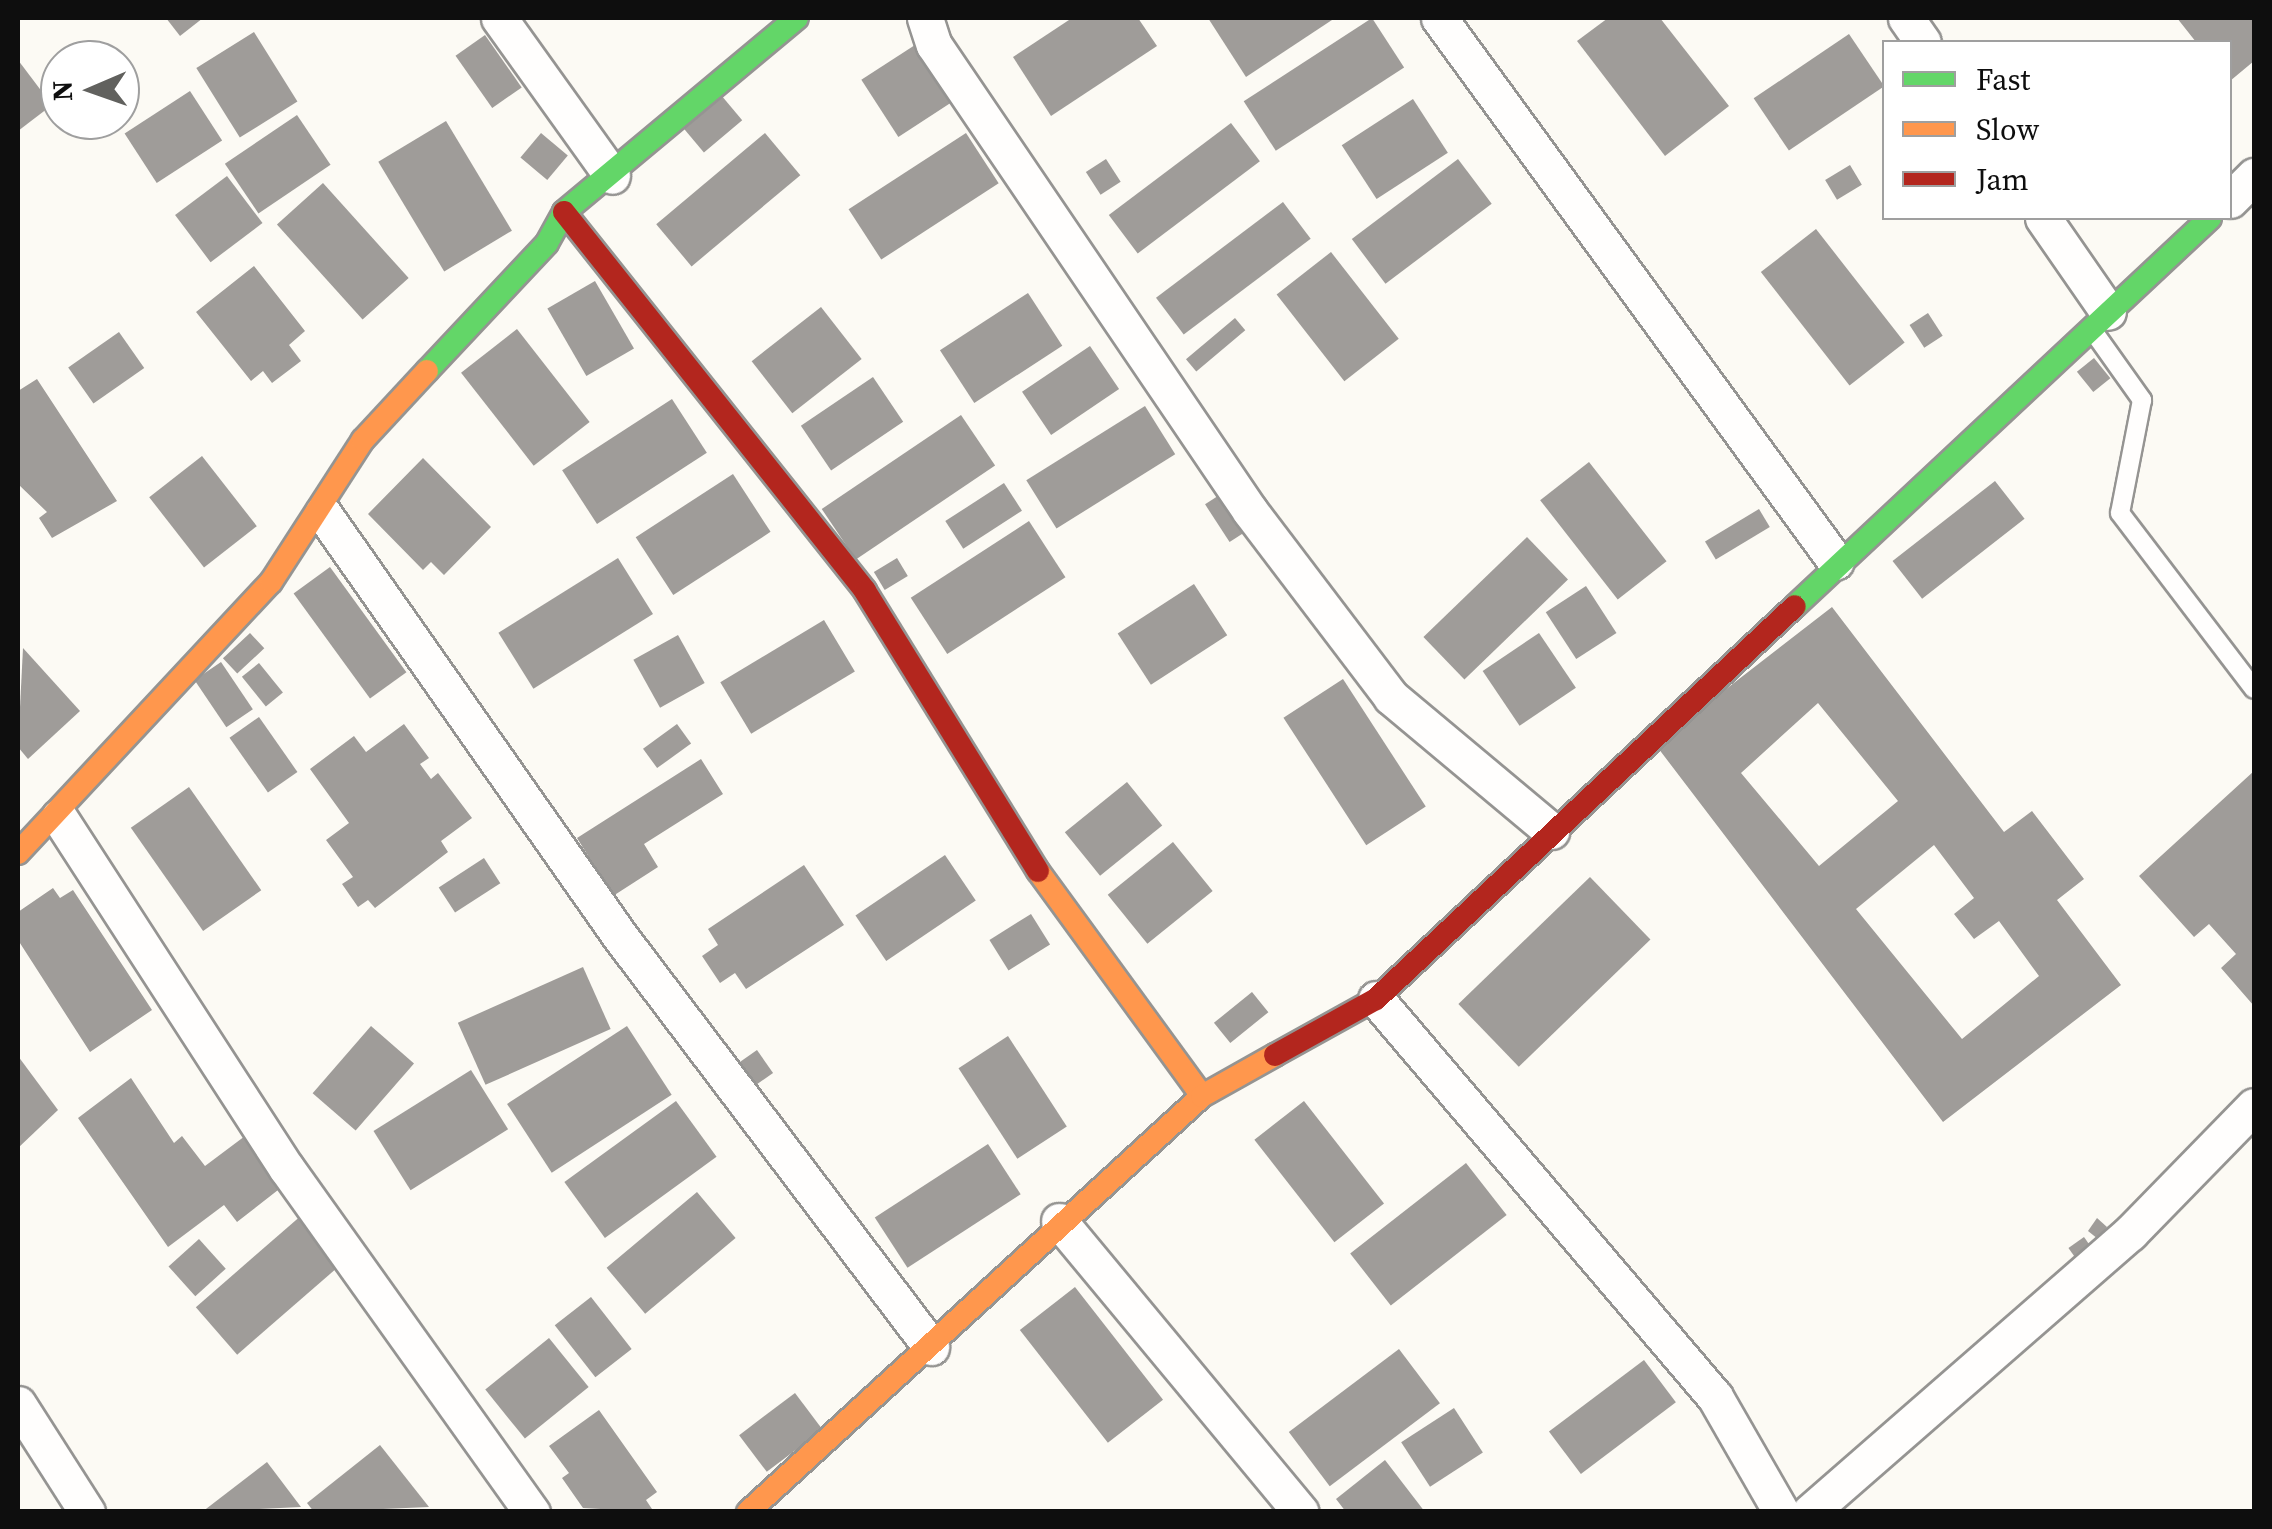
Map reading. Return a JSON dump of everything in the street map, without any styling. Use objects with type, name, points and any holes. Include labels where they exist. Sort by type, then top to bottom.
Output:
[{"type":"street","points":[[499,18],[612,176]]},
{"type":"street","points":[[18,854],[59,817],[323,514],[363,440],[547,243],[564,212],[612,176],[797,18]]},
{"type":"street","points":[[925,18],[934,45],[1250,511],[1391,698],[1551,831]]},
{"type":"street","points":[[1439,18],[1836,562]]},
{"type":"street","points":[[1906,18],[1922,40]]},
{"type":"street","points":[[2232,198],[2254,176]]},
{"type":"street","points":[[564,212],[866,591],[1057,902],[1202,1096]]},
{"type":"street","points":[[2044,220],[2100,321]]},
{"type":"street","points":[[762,1507],[1060,1221],[1202,1096],[1376,999],[1836,562],[2208,220]]},
{"type":"street","points":[[323,514],[619,935],[931,1347]]},
{"type":"street","points":[[59,817],[298,1185],[532,1512]]},
{"type":"street","points":[[1376,999],[1715,1396],[1781,1512]]},
{"type":"street","points":[[1810,1512],[2130,1234],[2254,1106]]},
{"type":"street","points":[[1060,1221],[1301,1512]]},
{"type":"street","points":[[18,1404],[87,1512]]},
{"type":"lane","points":[[2100,321],[2142,400],[2120,514],[2254,689]]},
{"type":"building","points":[[166,18],[203,18],[180,36]]},
{"type":"building","points":[[1072,18],[1138,18],[1157,46],[1051,116],[1013,57]]},
{"type":"building","points":[[1208,18],[1335,18],[1246,77]]},
{"type":"building","points":[[1372,18],[1404,67],[1276,151],[1244,101]]},
{"type":"building","points":[[1608,18],[1660,18],[1729,106],[1665,156],[1577,41]]},
{"type":"building","points":[[2177,18],[2254,18],[2254,61],[2232,79],[2232,40],[2194,40]]},
{"type":"building","points":[[254,32],[297,102],[240,138],[196,68]]},
{"type":"building","points":[[1849,34],[1882,83],[1882,88],[1789,151],[1754,98]]},
{"type":"building","points":[[485,35],[522,87],[492,108],[456,56]]},
{"type":"building","points":[[915,45],[952,102],[898,137],[861,80]]},
{"type":"building","points":[[18,60],[40,89],[40,114],[18,131]]},
{"type":"building","points":[[190,91],[222,140],[157,183],[129,140],[140,140],[140,123]]},
{"type":"building","points":[[721,95],[742,120],[704,152],[683,127]]},
{"type":"building","points":[[1413,99],[1448,153],[1377,199],[1342,145]]},
{"type":"building","points":[[297,115],[331,165],[258,213],[225,164]]},
{"type":"building","points":[[446,121],[512,231],[444,271],[378,162]]},
{"type":"building","points":[[1231,123],[1260,161],[1138,253],[1109,215]]},
{"type":"building","points":[[541,133],[568,155],[547,180],[520,158]]},
{"type":"building","points":[[765,133],[800,175],[692,266],[656,224]]},
{"type":"building","points":[[966,133],[999,183],[881,260],[849,209]]},
{"type":"building","points":[[1106,159],[1121,182],[1101,195],[1086,172]]},
{"type":"building","points":[[1458,159],[1492,204],[1385,284],[1352,239]]},
{"type":"building","points":[[1850,165],[1862,185],[1837,200],[1825,180]]},
{"type":"building","points":[[227,176],[263,223],[211,262],[175,215]]},
{"type":"building","points":[[323,183],[409,278],[363,320],[277,224]]},
{"type":"building","points":[[1283,202],[1311,239],[1184,334],[1156,298]]},
{"type":"building","points":[[1816,229],[1905,342],[1849,386],[1761,272]]},
{"type":"building","points":[[1331,252],[1399,339],[1344,381],[1277,294]]},
{"type":"building","points":[[254,266],[305,331],[289,345],[301,361],[272,383],[263,371],[251,381],[196,312]]},
{"type":"building","points":[[595,281],[634,349],[586,376],[547,308]]},
{"type":"building","points":[[1028,293],[1062,346],[974,403],[940,350]]},
{"type":"building","points":[[821,307],[862,359],[792,413],[752,361]]},
{"type":"building","points":[[1928,313],[1943,336],[1924,348],[1910,325]]},
{"type":"building","points":[[1235,318],[1245,330],[1196,371],[1186,359]]},
{"type":"building","points":[[517,329],[590,422],[534,466],[461,373]]},
{"type":"building","points":[[119,332],[144,368],[93,404],[68,368]]},
{"type":"building","points":[[1090,346],[1119,389],[1051,435],[1022,392]]},
{"type":"building","points":[[2094,358],[2110,378],[2093,392],[2077,372]]},
{"type":"building","points":[[873,377],[903,422],[831,470],[801,426]]},
{"type":"building","points":[[37,379],[117,501],[52,538],[39,518],[47,512],[18,484],[18,391]]},
{"type":"building","points":[[672,399],[707,453],[597,524],[562,470]]},
{"type":"building","points":[[1145,406],[1175,454],[1056,529],[1026,480]]},
{"type":"building","points":[[961,415],[995,466],[856,560],[822,509]]},
{"type":"building","points":[[202,456],[257,526],[204,567],[149,497]]},
{"type":"building","points":[[423,458],[491,527],[444,575],[431,562],[423,570],[368,514]]},
{"type":"building","points":[[1589,462],[1667,561],[1618,599],[1540,500]]},
{"type":"building","points":[[733,474],[771,532],[673,595],[636,537]]},
{"type":"building","points":[[1995,481],[2025,519],[1922,599],[1893,561]]},
{"type":"building","points":[[1004,483],[1022,511],[963,549],[945,521]]},
{"type":"building","points":[[1221,494],[1246,532],[1230,542],[1205,504]]},
{"type":"building","points":[[1759,509],[1770,527],[1716,559],[1705,541]]},
{"type":"building","points":[[1029,521],[1065,577],[947,654],[911,598]]},
{"type":"building","points":[[1527,537],[1568,579],[1464,679],[1423,637]]},
{"type":"building","points":[[618,558],[653,614],[533,689],[498,633]]},
{"type":"building","points":[[897,558],[908,576],[885,590],[874,572]]},
{"type":"building","points":[[330,567],[406,672],[370,699],[294,593]]},
{"type":"building","points":[[1194,584],[1227,635],[1151,685],[1118,634]]},
{"type":"building","points":[[1586,586],[1616,633],[1576,659],[1546,612]]},
{"type":"building","points":[[1832,607],[2004,832],[2032,811],[2084,879],[2057,900],[2121,985],[1943,1122],[1655,744]],"holes":[[[1818,703],[1898,801],[1819,866],[1741,773]],[[1934,845],[1974,898],[1954,914],[1974,939],[1999,921],[2039,976],[1962,1039],[1856,909]]]},
{"type":"building","points":[[824,620],[855,671],[751,734],[720,682]]},
{"type":"building","points":[[250,633],[264,648],[237,674],[223,658]]},
{"type":"building","points":[[1539,633],[1576,688],[1520,726],[1483,671]]},
{"type":"building","points":[[678,635],[705,683],[660,708],[633,660]]},
{"type":"building","points":[[23,648],[80,711],[28,759],[18,747]]},
{"type":"building","points":[[221,662],[253,709],[226,727],[194,680]]},
{"type":"building","points":[[259,663],[283,693],[266,706],[242,677]]},
{"type":"building","points":[[1343,679],[1426,806],[1366,845],[1283,718]]},
{"type":"building","points":[[259,717],[297,772],[268,793],[230,738]]},
{"type":"building","points":[[404,724],[429,758],[420,764],[431,779],[438,773],[472,818],[441,841],[448,852],[375,908],[368,900],[358,907],[342,884],[353,877],[326,840],[349,823],[310,769],[354,736],[366,752]]},
{"type":"building","points":[[677,724],[691,743],[657,768],[643,749]]},
{"type":"building","points":[[701,759],[723,794],[644,844],[658,867],[613,896],[577,838]]},
{"type":"building","points":[[2254,771],[2254,1006],[2221,968],[2236,954],[2209,924],[2194,937],[2139,876]]},
{"type":"building","points":[[1127,782],[1162,826],[1100,876],[1065,832]]},
{"type":"building","points":[[189,787],[261,890],[203,931],[131,828]]},
{"type":"building","points":[[1173,842],[1213,891],[1147,944],[1108,895]]},
{"type":"building","points":[[945,855],[976,901],[886,961],[855,915]]},
{"type":"building","points":[[484,858],[500,883],[455,913],[439,887]]},
{"type":"building","points":[[804,865],[844,925],[746,989],[735,973],[720,983],[702,956],[718,945],[708,929]]},
{"type":"building","points":[[1590,877],[1650,940],[1519,1067],[1458,1004]]},
{"type":"building","points":[[53,888],[60,898],[73,890],[152,1010],[90,1052],[18,940],[18,912]]},
{"type":"building","points":[[1031,914],[1050,945],[1009,970],[989,940]]},
{"type":"building","points":[[583,967],[611,1029],[486,1085],[458,1023]]},
{"type":"building","points":[[1252,992],[1268,1012],[1230,1043],[1214,1023]]},
{"type":"building","points":[[371,1026],[414,1063],[356,1131],[313,1093]]},
{"type":"building","points":[[627,1026],[672,1095],[552,1173],[507,1104]]},
{"type":"building","points":[[1008,1036],[1067,1127],[1017,1159],[959,1068]]},
{"type":"building","points":[[757,1050],[773,1073],[751,1088],[735,1065]]},
{"type":"building","points":[[18,1056],[58,1110],[18,1148]]},
{"type":"building","points":[[471,1070],[508,1129],[411,1190],[373,1131]]},
{"type":"building","points":[[131,1078],[174,1143],[182,1136],[205,1166],[249,1133],[287,1183],[237,1222],[224,1205],[168,1247],[78,1118]]},
{"type":"building","points":[[676,1101],[717,1157],[605,1238],[564,1182]]},
{"type":"building","points":[[1304,1101],[1384,1203],[1334,1242],[1254,1140]]},
{"type":"building","points":[[988,1144],[1021,1194],[907,1268],[875,1218]]},
{"type":"building","points":[[1466,1163],[1507,1215],[1391,1306],[1350,1254]]},
{"type":"building","points":[[697,1192],[736,1238],[645,1314],[607,1268]]},
{"type":"building","points":[[303,1214],[344,1262],[237,1355],[196,1307]]},
{"type":"building","points":[[2097,1218],[2107,1227],[2098,1239],[2088,1231]]},
{"type":"building","points":[[2084,1237],[2091,1247],[2075,1258],[2068,1248]]},
{"type":"building","points":[[199,1239],[226,1269],[195,1296],[169,1266]]},
{"type":"building","points":[[1075,1287],[1163,1400],[1108,1443],[1020,1330]]},
{"type":"building","points":[[591,1297],[632,1349],[595,1377],[555,1325]]},
{"type":"building","points":[[549,1338],[589,1387],[525,1439],[485,1390]]},
{"type":"building","points":[[1399,1349],[1440,1403],[1330,1486],[1289,1432]]},
{"type":"building","points":[[1644,1360],[1676,1402],[1581,1474],[1549,1432]]},
{"type":"building","points":[[795,1393],[823,1430],[767,1472],[739,1435]]},
{"type":"building","points":[[1454,1408],[1483,1452],[1430,1487],[1401,1442]]},
{"type":"building","points":[[599,1410],[657,1492],[646,1500],[654,1512],[583,1508],[562,1478],[569,1473],[549,1446]]},
{"type":"building","points":[[380,1445],[429,1507],[314,1512],[307,1503]]},
{"type":"building","points":[[1385,1460],[1425,1512],[1346,1512],[1336,1499]]},
{"type":"building","points":[[267,1462],[301,1507],[202,1512]]},
{"type":"traffic: fast","points":[[427,371],[547,243],[564,212],[797,18]]},
{"type":"traffic: fast","points":[[1795,606],[2208,220]]},
{"type":"traffic: slow","points":[[18,853],[271,582],[363,440],[427,371]]},
{"type":"traffic: slow","points":[[1038,871],[1202,1096]]},
{"type":"traffic: slow","points":[[748,1512],[1202,1096],[1275,1055]]},
{"type":"traffic: jam","points":[[564,212],[865,591],[1038,871]]},
{"type":"traffic: jam","points":[[1275,1055],[1376,999],[1795,606]]}]
